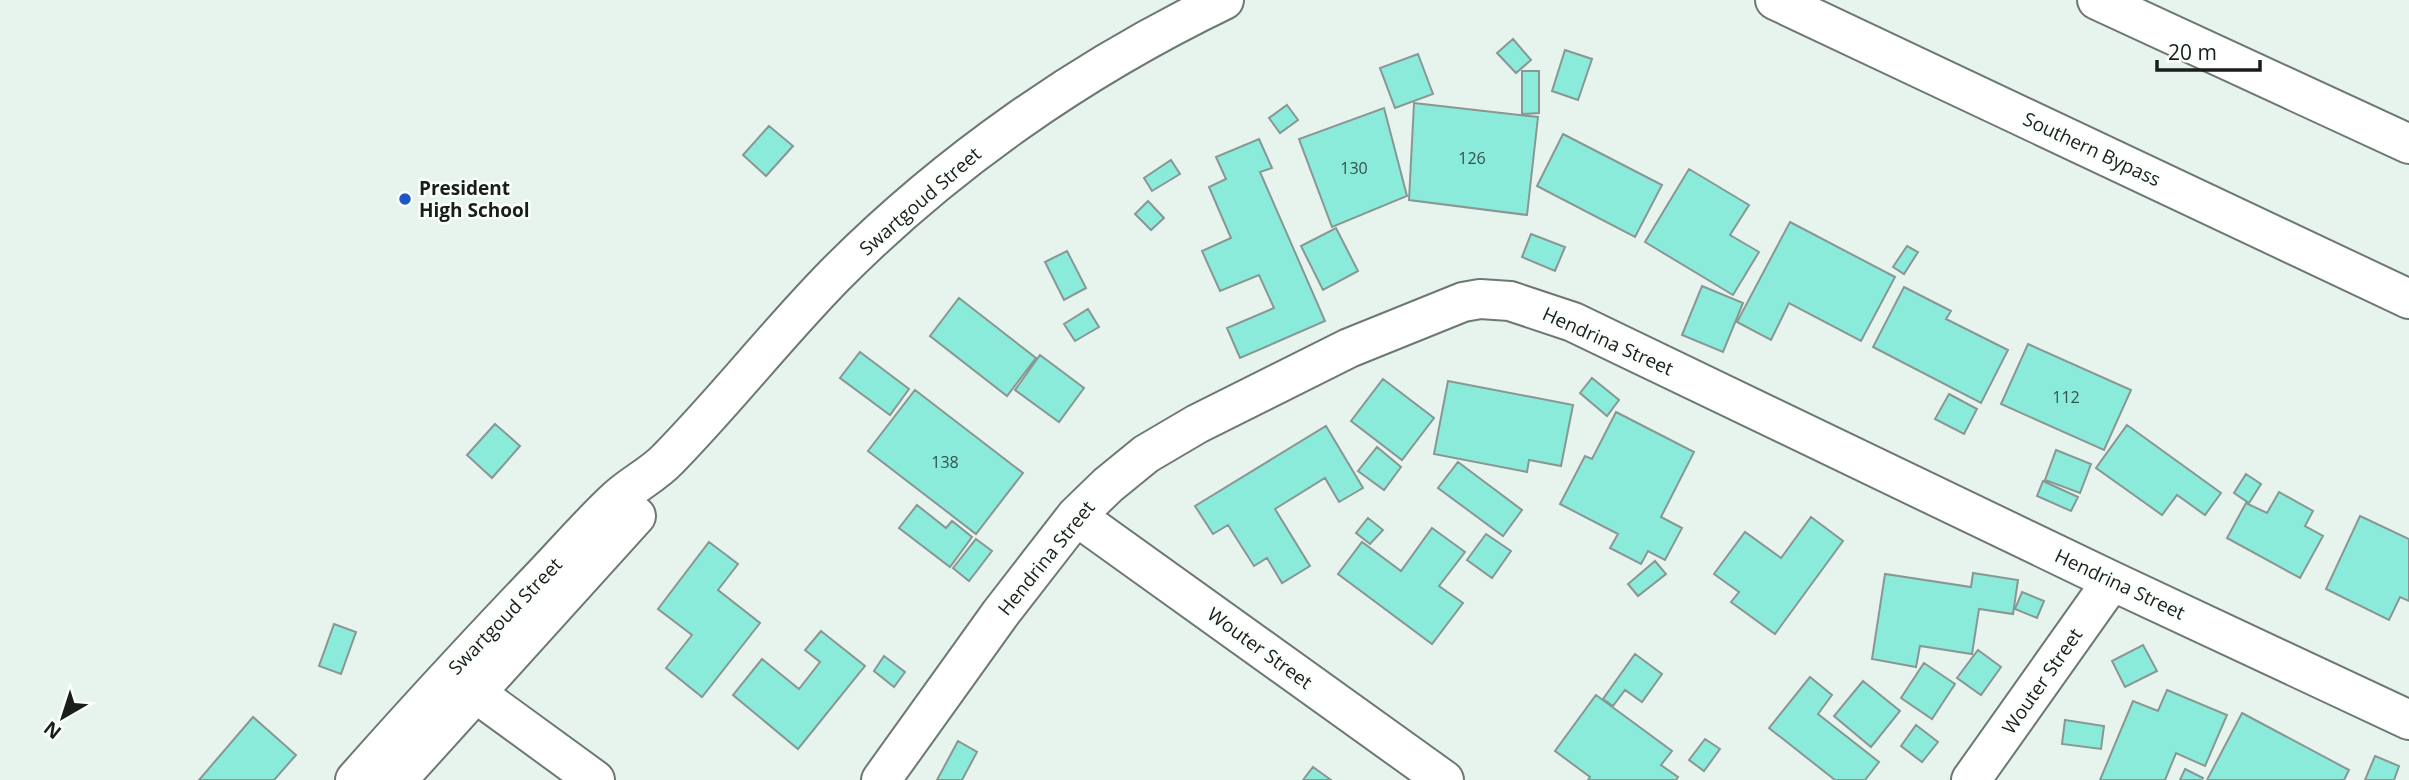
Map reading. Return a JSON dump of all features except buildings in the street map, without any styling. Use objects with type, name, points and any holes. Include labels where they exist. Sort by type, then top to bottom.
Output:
[{"type":"main road","name":"Swartgoud Street","points":[[355,780],[463,683],[637,515],[666,462],[835,275],[894,220],[972,155],[1042,103],[1178,22],[1224,0]]},
{"type":"main road","name":"Southern Bypass","points":[[1775,0],[2409,299]]},
{"type":"main road","points":[[2097,0],[2409,144]]},
{"type":"main road","name":"Hendrina Street","points":[[881,780],[1000,614],[1076,516],[1146,454],[1197,424],[1349,348],[1444,308],[1472,300],[1510,301],[1573,322],[2112,581],[2409,720]]},
{"type":"main road","name":"Wouter Street","points":[[1076,516],[1444,780]]},
{"type":"main road","name":"Wouter Street","points":[[1971,780],[2112,581]]},
{"type":"main road","name":"Swartgoud Street","points":[[397,780],[463,683]]},
{"type":"main road","points":[[463,683],[595,780]]},
{"type":"place","name":"President High School","points":[[405,199]]}]
